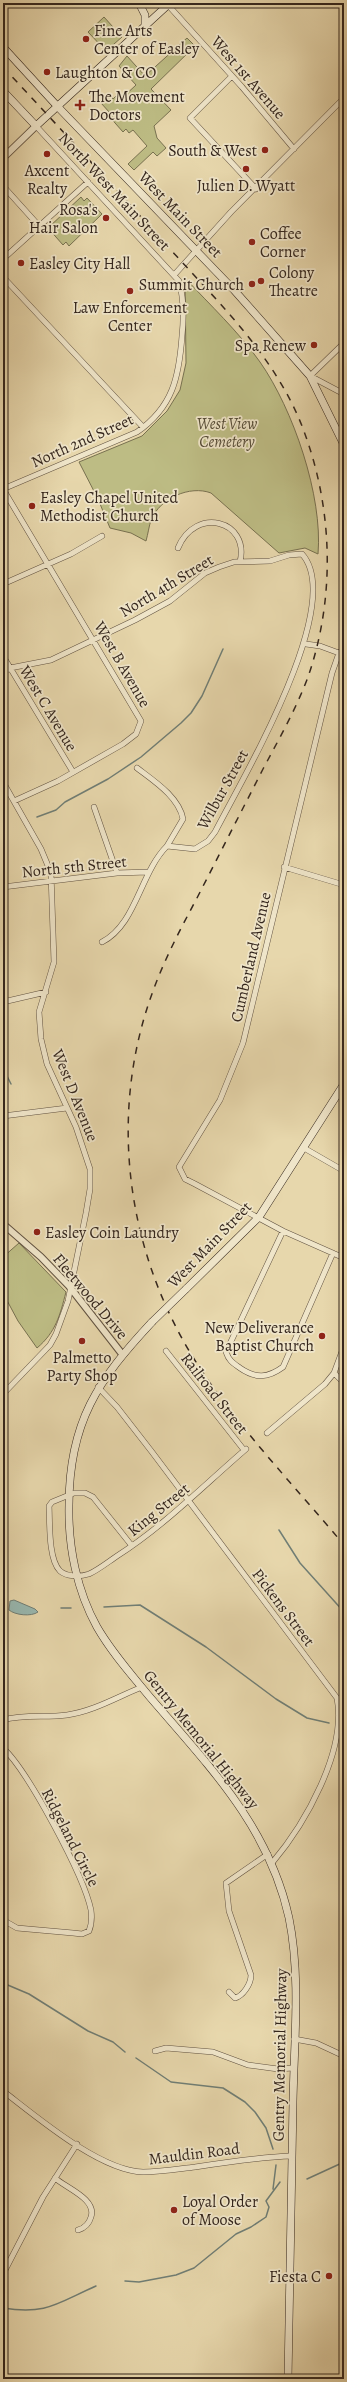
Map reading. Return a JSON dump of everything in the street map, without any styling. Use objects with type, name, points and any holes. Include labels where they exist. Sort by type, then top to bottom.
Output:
[{"type":"main road","points":[[139,3],[145,15],[145,26]]},
{"type":"main road","points":[[3,91],[36,126],[168,4]]},
{"type":"main road","name":"West Main Street","points":[[3,47],[58,107],[196,250],[310,376],[344,445]]},
{"type":"main road","name":"West Main Street","points":[[122,1354],[152,1322],[259,1217],[344,1084]]},
{"type":"main road","name":"Gentry Memorial Highway","points":[[122,1354],[98,1387],[85,1413],[74,1453],[69,1494],[71,1542],[78,1576],[97,1627],[112,1651],[234,1798],[252,1823],[268,1854],[281,1887],[291,1932],[294,1958],[294,2068],[288,2379]]},
{"type":"street","name":"West 1st Avenue","points":[[168,4],[232,76],[294,150]]},
{"type":"street","points":[[232,76],[190,118],[256,189]]},
{"type":"street","points":[[175,274],[196,250],[344,98]]},
{"type":"street","points":[[3,158],[36,126]]},
{"type":"street","name":"North West Main Street","points":[[36,126],[175,274]]},
{"type":"street","points":[[3,259],[88,182]]},
{"type":"street","points":[[3,186],[40,227]]},
{"type":"street","name":"North 2nd Street","points":[[3,489],[144,427],[168,400],[180,369],[184,320],[182,292],[175,274]]},
{"type":"street","points":[[3,277],[144,427]]},
{"type":"street","points":[[344,343],[310,376],[344,394]]},
{"type":"street","name":"West B Avenue","points":[[3,489],[93,639],[140,721],[140,726],[136,734],[123,744],[73,772],[14,801]]},
{"type":"street","points":[[178,548],[188,531],[196,525],[212,521],[230,529],[236,537],[241,545],[240,562]]},
{"type":"street","points":[[3,584],[71,554],[102,536]]},
{"type":"street","name":"North 4th Street","points":[[3,672],[10,668],[51,660],[170,601],[205,573],[234,562],[270,561],[289,555],[302,554]]},
{"type":"street","name":"Wilbur Street","points":[[167,846],[195,849],[208,841],[215,832],[281,709],[306,644],[314,594],[313,573],[308,560],[302,554]]},
{"type":"street","points":[[306,644],[320,646],[339,653]]},
{"type":"street","name":"Cumberland Avenue","points":[[259,1217],[185,1179],[179,1167],[220,1100],[238,1061],[250,1017],[284,867],[332,673],[339,653],[344,648]]},
{"type":"street","name":"West C Avenue","points":[[3,656],[73,772]]},
{"type":"street","points":[[102,942],[113,937],[128,915],[156,857],[167,846],[183,819],[182,812],[167,793],[137,768]]},
{"type":"street","name":"West D Avenue","points":[[3,782],[41,849],[52,881],[54,962],[39,1012],[40,1039],[46,1064],[67,1108],[90,1169],[87,1207],[68,1301],[56,1334],[50,1345],[3,1394]]},
{"type":"street","points":[[94,807],[117,873]]},
{"type":"street","points":[[284,867],[344,885]]},
{"type":"street","name":"North 5th Street","points":[[3,887],[117,873],[148,872]]},
{"type":"street","points":[[3,1002],[46,992]]},
{"type":"street","points":[[3,1116],[67,1108]]},
{"type":"street","points":[[304,1148],[344,1171]]},
{"type":"street","points":[[259,1217],[283,1231],[344,1258]]},
{"type":"street","name":"Fleetwood Drive","points":[[3,1224],[41,1257],[70,1286],[122,1354]]},
{"type":"street","points":[[283,1231],[226,1352],[229,1360],[247,1373],[264,1377],[273,1374],[283,1367],[333,1253]]},
{"type":"street","points":[[267,1433],[325,1384],[334,1372],[344,1346]]},
{"type":"street","name":"Railroad Street","points":[[166,1351],[245,1450]]},
{"type":"street","points":[[334,1372],[344,1383]]},
{"type":"street","name":"Pickens Street","points":[[98,1387],[117,1407],[337,1698],[340,1713],[338,1732],[324,1777],[308,1812],[272,1863]]},
{"type":"street","name":"King Street","points":[[78,1576],[89,1574],[132,1546],[189,1502],[245,1450]]},
{"type":"street","points":[[78,1576],[59,1570],[54,1562],[50,1537],[49,1506],[69,1494],[85,1493],[93,1497],[132,1546]]},
{"type":"street","points":[[3,1720],[12,1717],[67,1715],[86,1711],[142,1687]]},
{"type":"street","name":"Ridgeland Circle","points":[[3,1920],[16,1928],[77,1934],[89,1931],[92,1923],[84,1888],[34,1791],[4,1751]]},
{"type":"street","points":[[229,1992],[235,1998],[240,1996],[248,1985],[251,1975],[229,1911],[226,1883],[268,1854]]},
{"type":"street","points":[[294,2039],[316,2044],[344,2056]]},
{"type":"street","points":[[155,2051],[173,2048],[213,2052],[248,2065],[278,2069],[294,2068]]},
{"type":"street","name":"Mauldin Road","points":[[3,2091],[77,2144],[108,2163],[143,2172],[292,2156]]},
{"type":"street","points":[[3,2274],[55,2178],[77,2144]]},
{"type":"street","points":[[55,2178],[84,2198],[89,2205],[92,2215],[88,2224],[78,2230]]},
{"type":"green space","points":[[104,17],[122,37],[106,51],[88,32]]},
{"type":"green space","points":[[187,38],[195,46],[151,89],[171,110],[154,126],[157,138],[166,148],[157,156],[153,152],[134,170],[128,164],[147,146],[133,130],[129,133],[126,129],[123,132],[108,115],[110,113],[101,103],[110,95],[113,99],[118,94],[122,98],[136,85],[119,66],[127,56],[145,76]]},
{"type":"green space","points":[[81,197],[84,201],[87,198],[102,214],[69,246],[66,242],[63,245],[48,228]]},
{"type":"green space","name":"West View Cemetery","points":[[185,278],[233,329],[260,362],[284,404],[294,428],[311,480],[316,506],[318,554],[305,548],[279,553],[211,493],[203,491],[185,492],[176,495],[161,505],[151,520],[146,541],[131,533],[110,528],[98,499],[79,462],[142,436],[167,411],[180,390],[186,363]]},
{"type":"green space","points":[[19,1243],[66,1292],[59,1316],[53,1329],[49,1336],[37,1348],[18,1321],[3,1293],[3,1257]]},
{"type":"water","points":[[14,1600],[35,1609],[38,1612],[27,1615],[12,1612],[9,1610],[10,1601]]},
{"type":"waterway","points":[[37,817],[56,810],[65,802],[108,779],[141,757],[181,723],[191,713],[202,696],[223,649]]},
{"type":"waterway","points":[[3,1068],[11,1084]]},
{"type":"waterway","points":[[279,1530],[300,1563],[344,1612]]},
{"type":"waterway","points":[[104,1607],[140,1605],[206,1647],[276,1699],[307,1718],[329,1723]]},
{"type":"waterway","points":[[61,1608],[71,1608]]},
{"type":"waterway","points":[[3,1983],[29,1994],[88,2031],[113,2042],[125,2052]]},
{"type":"waterway","points":[[136,2058],[171,2082],[223,2088],[245,2102],[255,2112],[266,2128],[273,2149]]},
{"type":"waterway","points":[[307,2179],[344,2162]]},
{"type":"waterway","points":[[273,2189],[276,2165]]},
{"type":"waterway","points":[[125,2281],[139,2282],[176,2275],[194,2268],[236,2234],[251,2227],[266,2217],[269,2207],[266,2201],[280,2182]]},
{"type":"waterway","points":[[3,2308],[18,2310],[41,2309],[61,2302],[96,2286]]},
{"type":"railway","points":[[3,67],[227,311],[262,354],[291,401],[302,426],[312,456],[320,488],[325,519],[327,583],[317,646],[308,677],[287,724],[179,932],[153,991],[140,1033],[132,1076],[128,1119],[129,1163],[135,1206],[145,1248],[159,1289],[177,1329],[193,1357],[232,1413],[254,1441],[344,1545]]},
{"type":"place","name":"Fine Arts Center of Easley","points":[[86,39]]},
{"type":"place","name":"Laughton & CO","points":[[47,72]]},
{"type":"place","name":"The Movement Doctors","points":[[80,105]]},
{"type":"place","name":"South & West","points":[[265,150]]},
{"type":"place","name":"Axcent Realty","points":[[47,154]]},
{"type":"place","name":"Julien D. Wyatt","points":[[246,169]]},
{"type":"place","name":"Rosa's Hair Salon","points":[[106,218]]},
{"type":"place","name":"Coffee Corner","points":[[252,242]]},
{"type":"place","name":"Easley City Hall","points":[[21,263]]},
{"type":"place","name":"Colony Theatre","points":[[261,281]]},
{"type":"place","name":"Summit Church","points":[[252,284]]},
{"type":"place","name":"Law Enforcement Center","points":[[130,291]]},
{"type":"place","name":"Spa Renew","points":[[314,345]]},
{"type":"place","name":"Easley Chapel United Methodist Church","points":[[32,506]]},
{"type":"place","name":"Easley Coin Laundry","points":[[37,1232]]},
{"type":"place","name":"New Deliverance Baptist Church","points":[[322,1336]]},
{"type":"place","name":"Palmetto Party Shop","points":[[82,1341]]},
{"type":"place","name":"Loyal Order of Moose","points":[[174,2210]]},
{"type":"place","name":"Fiesta C","points":[[329,2276]]}]
